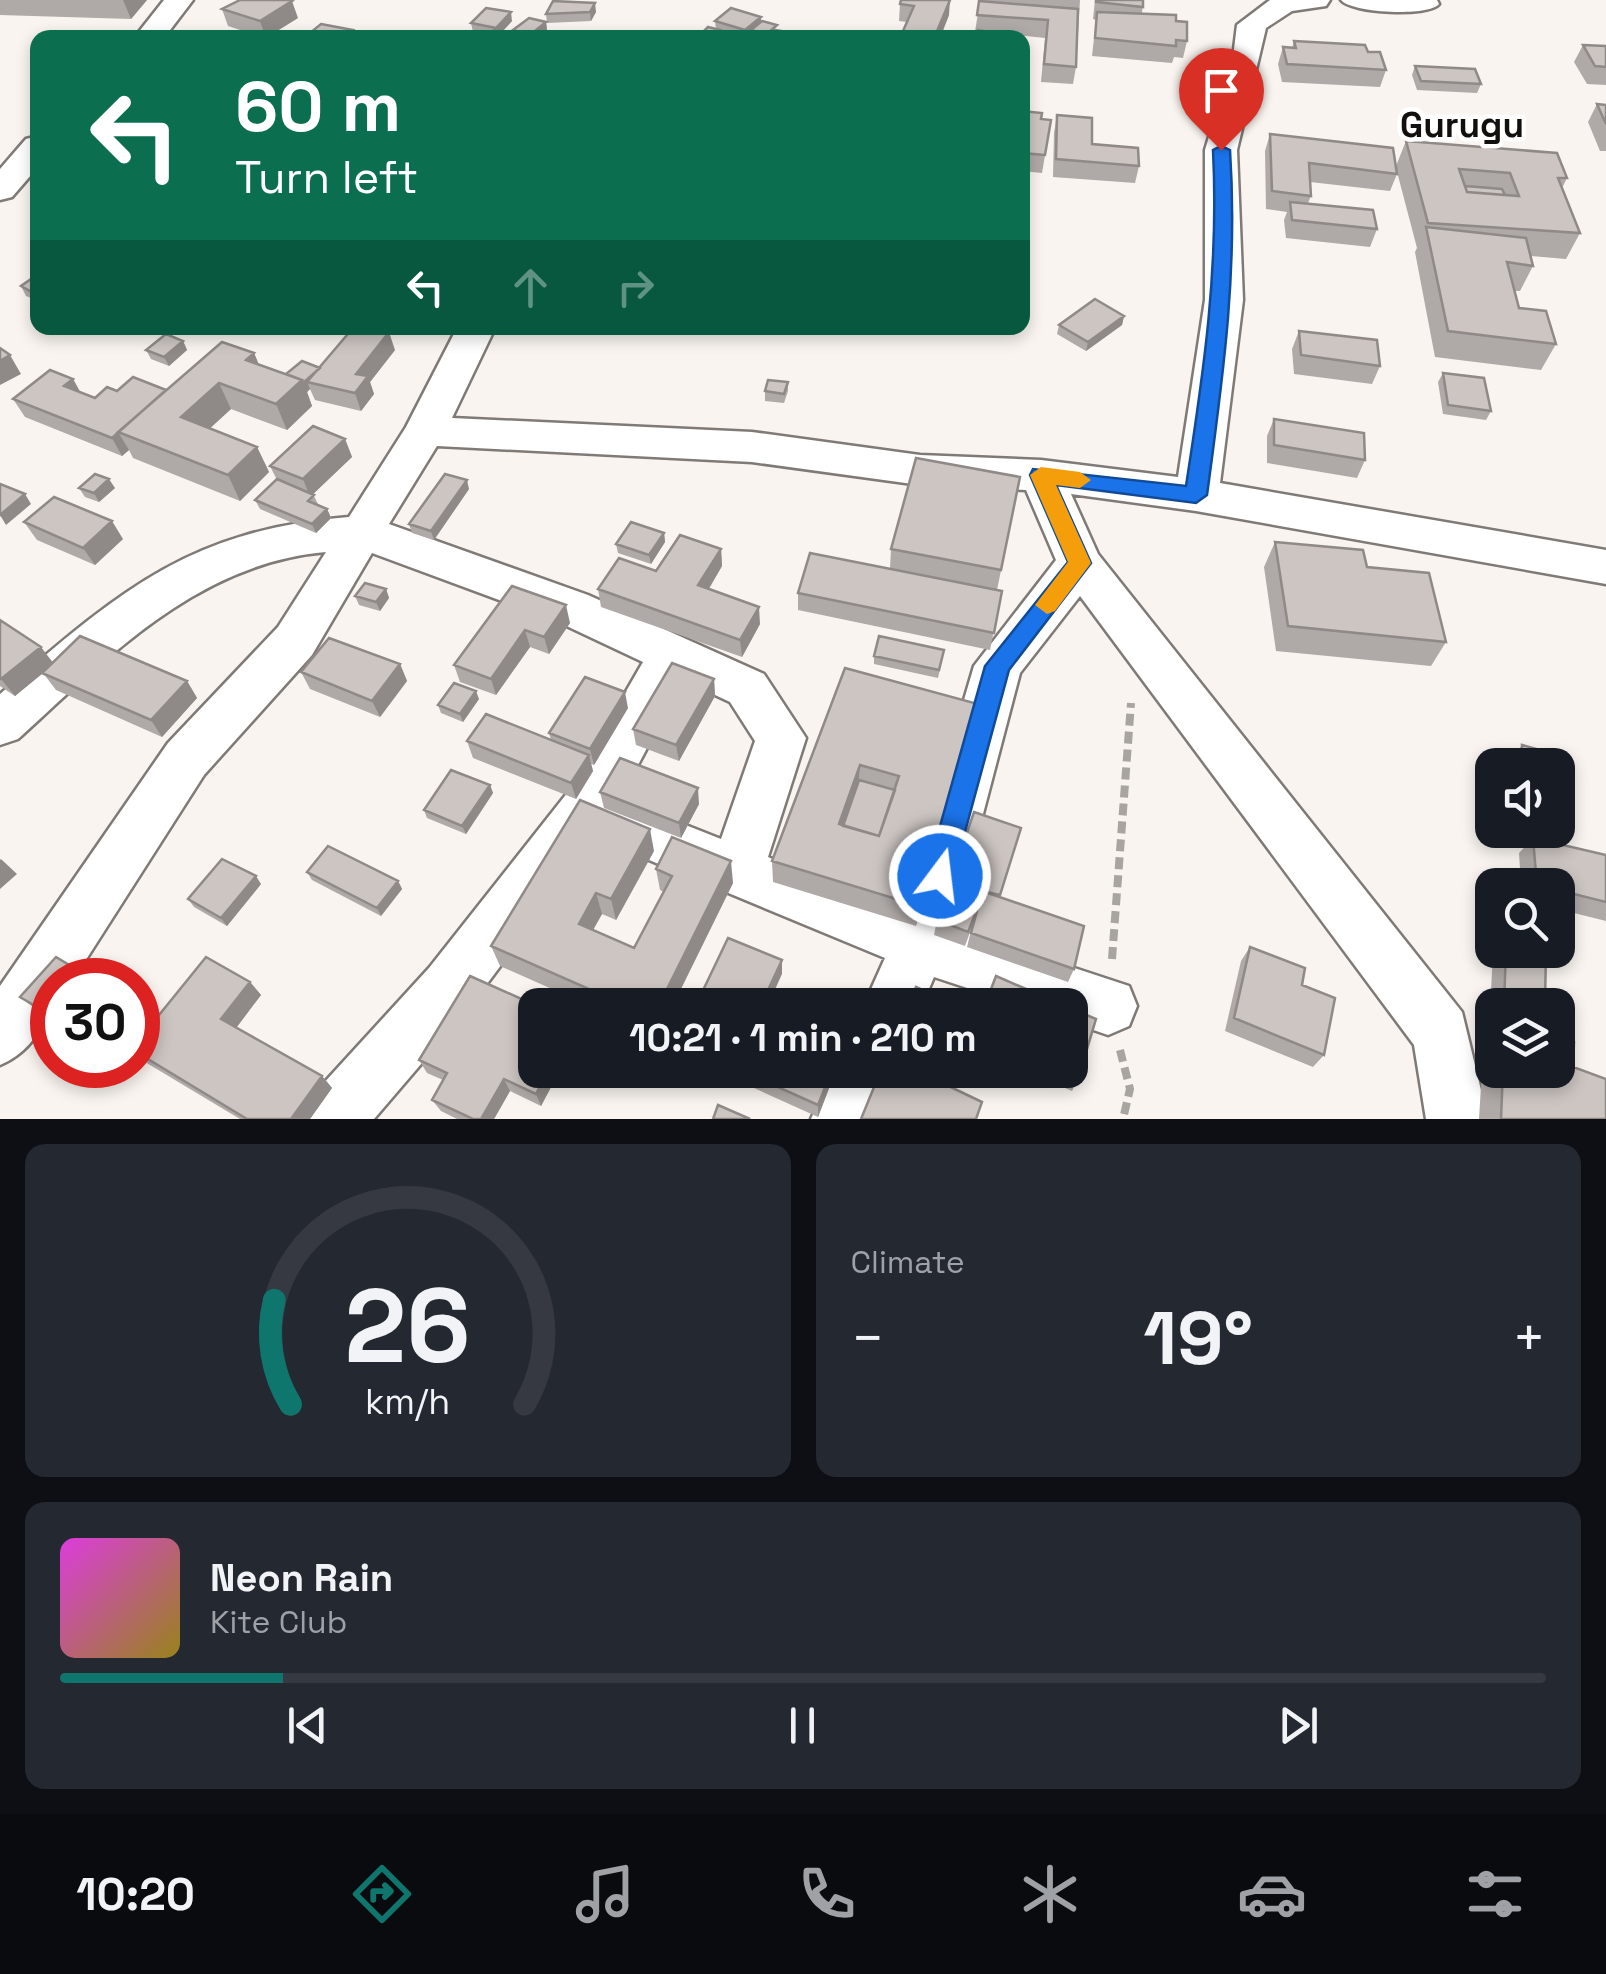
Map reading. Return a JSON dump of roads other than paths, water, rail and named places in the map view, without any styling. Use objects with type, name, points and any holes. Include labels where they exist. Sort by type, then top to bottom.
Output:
[{"type":"street","points":[[155,30],[180,0]]},
{"type":"street","points":[[1196,495],[1220,326],[1226,237],[1221,150],[1234,92],[1252,54],[1252,24],[1285,3],[1316,0]]},
{"type":"street","points":[[1355,0],[1426,4]]},
{"type":"street","points":[[0,190],[30,155]]},
{"type":"street","points":[[0,1035],[89,910],[186,759],[295,641],[425,431],[473,335]]},
{"type":"street","points":[[425,431],[752,447],[920,470],[1041,475],[1196,495],[1606,567]]},
{"type":"street","points":[[1041,475],[1080,563],[1441,1033],[1457,1119]]},
{"type":"street","points":[[0,724],[95,641],[180,581],[255,546],[362,532],[572,608],[747,688],[781,738],[736,872]]},
{"type":"street","points":[[901,988],[920,946],[998,666],[1080,563]]},
{"type":"street","points":[[333,1119],[449,988],[587,809],[673,653]]},
{"type":"street","points":[[587,809],[920,946],[1108,1006]]},
{"type":"street","points":[[842,1119],[856,1088]]},
{"type":"district","name":"Gurugu","points":[[1462,125]]}]
